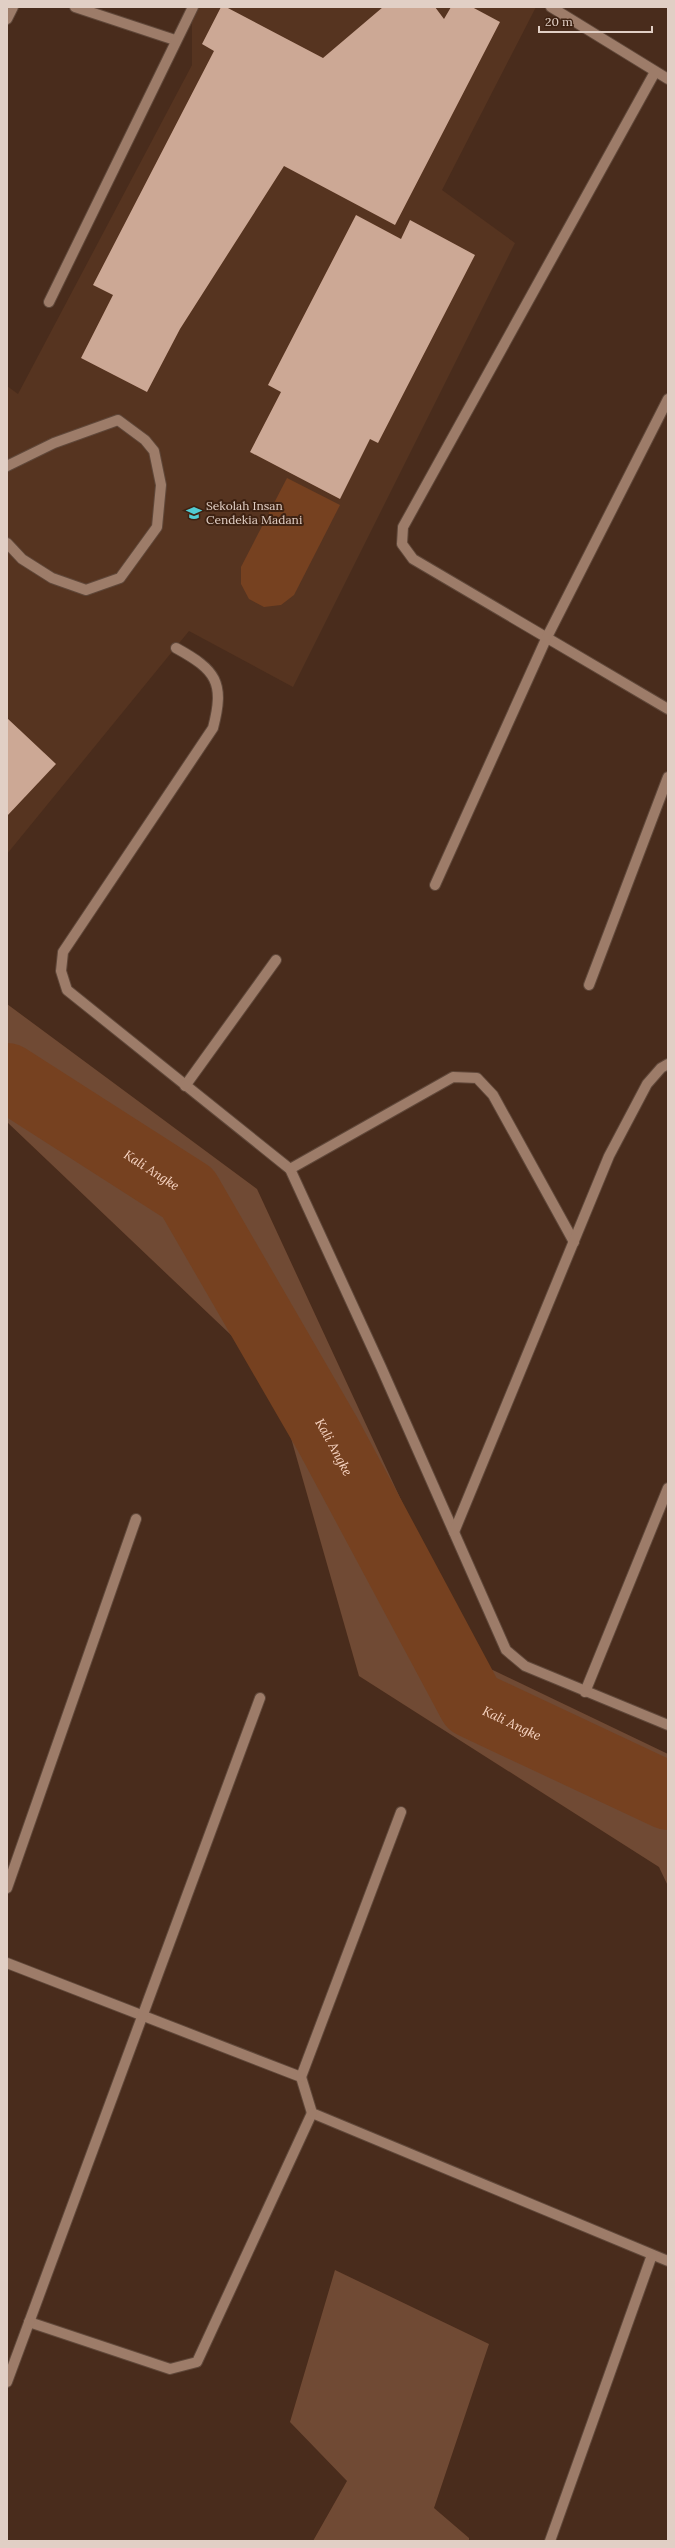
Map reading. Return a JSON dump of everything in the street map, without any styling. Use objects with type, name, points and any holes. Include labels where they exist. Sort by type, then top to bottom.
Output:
[{"type":"street","points":[[7,19],[13,7]]},
{"type":"street","points":[[75,7],[175,40]]},
{"type":"street","points":[[49,302],[175,40],[193,7]]},
{"type":"street","points":[[551,7],[668,79]]},
{"type":"street","points":[[655,72],[403,527],[402,544],[413,559],[546,639],[668,709]]},
{"type":"street","points":[[435,885],[546,639],[668,399]]},
{"type":"street","points":[[7,466],[54,443],[118,420],[145,440],[154,451],[161,485],[157,527],[120,578],[86,590],[52,578],[22,559],[7,543]]},
{"type":"street","points":[[176,648],[198,660],[216,681],[219,704],[213,728],[63,952],[61,971],[66,990],[290,1169],[378,1360],[506,1650],[525,1666],[668,1725]]},
{"type":"street","points":[[589,985],[668,777]]},
{"type":"street","points":[[185,1086],[276,960]]},
{"type":"street","points":[[454,1532],[609,1156],[643,1090],[661,1068],[668,1064]]},
{"type":"street","points":[[290,1169],[453,1077],[477,1078],[493,1095],[574,1242]]},
{"type":"street","points":[[585,1692],[668,1488]]},
{"type":"street","points":[[7,1888],[136,1519]]},
{"type":"street","points":[[7,2382],[260,1698]]},
{"type":"street","points":[[29,2322],[170,2369],[197,2362],[312,2113],[301,2077],[401,1812]]},
{"type":"street","points":[[7,1963],[301,2077]]},
{"type":"street","points":[[312,2113],[668,2261]]},
{"type":"street","points":[[550,2541],[652,2255]]},
{"type":"shaded area","name":"Sekolah Insan Cendekia Madani","points":[[192,7],[536,7],[442,190],[515,243],[293,687],[189,631],[7,854],[7,386],[18,394],[192,65]]},
{"type":"shaded area","points":[[287,478],[340,505],[294,595],[281,605],[264,607],[249,599],[241,584],[241,567]]},
{"type":"shaded area","points":[[7,1004],[257,1189],[476,1662],[668,1754],[668,1886],[659,1867],[359,1676],[273,1375],[7,1122]]},
{"type":"shaded area","points":[[335,2270],[489,2344],[434,2508],[469,2538],[469,2541],[313,2541],[347,2481],[290,2422]]},
{"type":"building","points":[[221,7],[226,7],[323,58],[383,7],[435,7],[444,19],[451,7],[472,7],[500,22],[395,225],[284,166],[180,329],[147,392],[81,358],[113,295],[93,285],[214,51],[202,44]]},
{"type":"building","points":[[356,215],[401,239],[410,220],[475,255],[378,443],[370,439],[340,499],[250,452],[281,392],[268,385]]},
{"type":"building","points":[[7,718],[56,764],[7,816]]},
{"type":"waterway","name":"Kali Angke","points":[[7,1077],[188,1193],[328,1435],[472,1704],[668,1796]]},
{"type":"place","name":"Sekolah Insan Cendekia Madani","points":[[194,513]]}]
